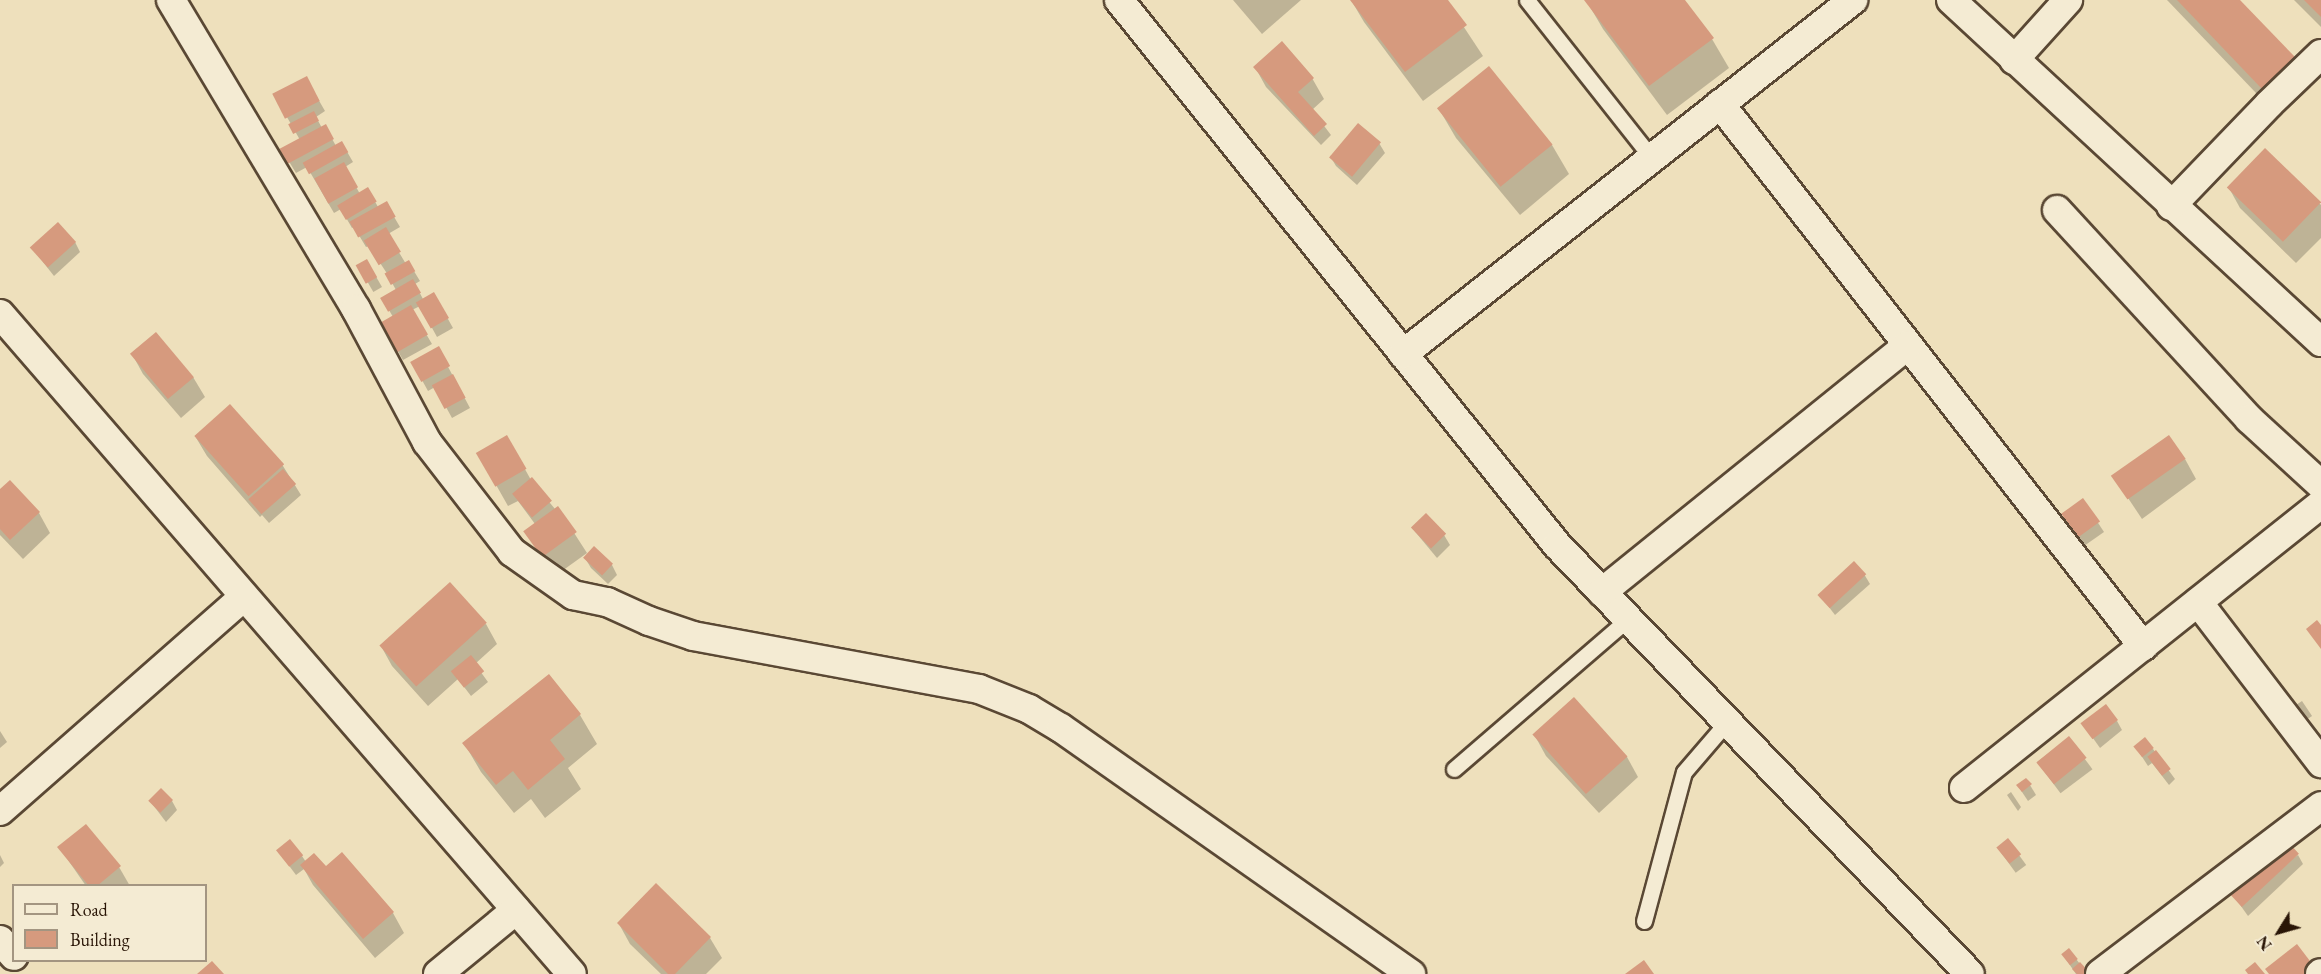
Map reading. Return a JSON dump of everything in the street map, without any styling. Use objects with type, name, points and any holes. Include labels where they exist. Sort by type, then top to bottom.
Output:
[{"type":"street","points":[[171,0],[356,309],[427,442],[512,552],[573,595],[608,602],[649,621],[693,636],[979,689],[1029,709],[1070,735],[1411,974]]},
{"type":"street","points":[[1119,0],[1557,545],[1970,974]]},
{"type":"street","points":[[1403,354],[1853,0]]},
{"type":"street","points":[[1951,0],[2171,206],[2321,342]]},
{"type":"street","points":[[2014,60],[2068,0]]},
{"type":"street","points":[[2171,206],[2269,104],[2321,54]]},
{"type":"street","points":[[1720,104],[2143,646]]},
{"type":"street","points":[[2057,210],[2249,419],[2321,485]]},
{"type":"street","points":[[0,314],[572,974]]},
{"type":"street","points":[[1602,592],[1908,345]]},
{"type":"street","points":[[1964,788],[2321,504]]},
{"type":"street","points":[[0,811],[244,597]]},
{"type":"street","points":[[2198,602],[2321,763]]},
{"type":"street","points":[[2100,974],[2321,806]]},
{"type":"street","points":[[438,974],[516,910]]},
{"type":"street","points":[[0,940],[12,954]]},
{"type":"street","points":[[20,962],[29,974]]},
{"type":"lane","points":[[1527,0],[1652,158]]},
{"type":"lane","points":[[1454,769],[1628,619]]},
{"type":"lane","points":[[1644,921],[1684,772],[1727,722]]},
{"type":"building","points":[[1350,0],[1448,0],[1467,25],[1405,72]]},
{"type":"building","points":[[1584,0],[1685,0],[1714,38],[1649,86]]},
{"type":"building","points":[[2177,0],[2240,0],[2295,57],[2262,89]]},
{"type":"building","points":[[2304,0],[2321,0],[2321,17]]},
{"type":"building","points":[[1282,41],[1314,78],[1298,92],[1327,124],[1314,136],[1253,67]]},
{"type":"building","points":[[1489,66],[1553,144],[1500,187],[1437,108]]},
{"type":"building","points":[[307,76],[320,101],[285,119],[272,94]]},
{"type":"building","points":[[314,111],[319,121],[293,134],[288,124]]},
{"type":"building","points":[[1358,123],[1381,142],[1352,177],[1329,157]]},
{"type":"building","points":[[326,124],[334,139],[287,164],[279,149]]},
{"type":"building","points":[[342,141],[348,152],[309,174],[303,163]]},
{"type":"building","points":[[2265,148],[2321,202],[2283,242],[2227,188]]},
{"type":"building","points":[[344,162],[358,187],[328,204],[314,178]]},
{"type":"building","points":[[368,187],[377,202],[346,220],[337,206]]},
{"type":"building","points":[[387,201],[396,217],[358,238],[349,222]]},
{"type":"building","points":[[58,222],[76,242],[48,267],[30,247]]},
{"type":"building","points":[[386,227],[401,252],[379,265],[364,240]]},
{"type":"building","points":[[367,259],[377,277],[366,284],[356,265]]},
{"type":"building","points":[[409,260],[415,271],[391,285],[385,274]]},
{"type":"building","points":[[413,279],[421,293],[388,312],[380,298]]},
{"type":"building","points":[[434,292],[449,318],[431,328],[416,302]]},
{"type":"building","points":[[411,305],[428,334],[397,352],[380,323]]},
{"type":"building","points":[[156,332],[194,377],[168,399],[130,354]]},
{"type":"building","points":[[439,346],[450,366],[421,382],[410,362]]},
{"type":"building","points":[[453,374],[466,398],[444,409],[432,385]]},
{"type":"building","points":[[230,404],[284,464],[249,496],[194,436]]},
{"type":"building","points":[[507,435],[526,469],[495,487],[476,453]]},
{"type":"building","points":[[2169,435],[2186,459],[2127,499],[2111,476]]},
{"type":"building","points":[[283,469],[296,484],[261,514],[248,499]]},
{"type":"building","points":[[532,477],[552,501],[532,517],[512,494]]},
{"type":"building","points":[[10,480],[40,512],[10,540],[0,529],[0,489]]},
{"type":"building","points":[[2083,498],[2100,521],[2078,537],[2061,514]]},
{"type":"building","points":[[558,506],[577,532],[542,557],[523,531]]},
{"type":"building","points":[[1426,513],[1446,534],[1431,548],[1411,528]]},
{"type":"building","points":[[594,546],[613,564],[602,575],[583,558]]},
{"type":"building","points":[[1854,561],[1866,574],[1830,608],[1817,595]]},
{"type":"building","points":[[450,582],[487,623],[416,686],[379,646]]},
{"type":"building","points":[[2317,620],[2321,625],[2321,649],[2306,629]]},
{"type":"building","points":[[471,655],[484,671],[464,688],[451,671]]},
{"type":"building","points":[[549,674],[581,714],[550,740],[565,759],[528,790],[513,771],[496,785],[462,743]]},
{"type":"building","points":[[1574,697],[1628,756],[1586,794],[1532,734]]},
{"type":"building","points":[[2106,704],[2118,720],[2092,739],[2080,723]]},
{"type":"building","points":[[2069,736],[2087,758],[2054,784],[2036,762]]},
{"type":"building","points":[[2145,737],[2154,748],[2142,757],[2133,746]]},
{"type":"building","points":[[2156,750],[2171,769],[2162,776],[2147,757]]},
{"type":"building","points":[[2026,778],[2032,784],[2022,792],[2016,785]]},
{"type":"building","points":[[161,788],[173,800],[160,813],[148,801]]},
{"type":"building","points":[[86,824],[121,866],[99,884],[87,884],[57,847]]},
{"type":"building","points":[[2008,838],[2021,854],[2010,864],[1996,847]]},
{"type":"building","points":[[290,839],[303,855],[289,867],[276,850]]},
{"type":"building","points":[[2288,842],[2299,854],[2242,907],[2231,895]]},
{"type":"building","points":[[342,852],[394,912],[363,939],[300,865],[314,853],[326,866]]},
{"type":"building","points":[[656,883],[711,937],[675,974],[668,974],[617,923]]},
{"type":"building","points":[[2297,944],[2313,965],[2306,974],[2269,974],[2265,969]]},
{"type":"building","points":[[2069,948],[2078,959],[2070,965],[2061,954]]},
{"type":"building","points":[[1644,960],[1654,974],[1625,974]]},
{"type":"building","points":[[212,961],[224,974],[197,974]]},
{"type":"building","points":[[2080,962],[2091,974],[2077,974],[2072,969]]},
{"type":"building","points":[[2255,962],[2265,974],[2248,974],[2245,970]]}]
